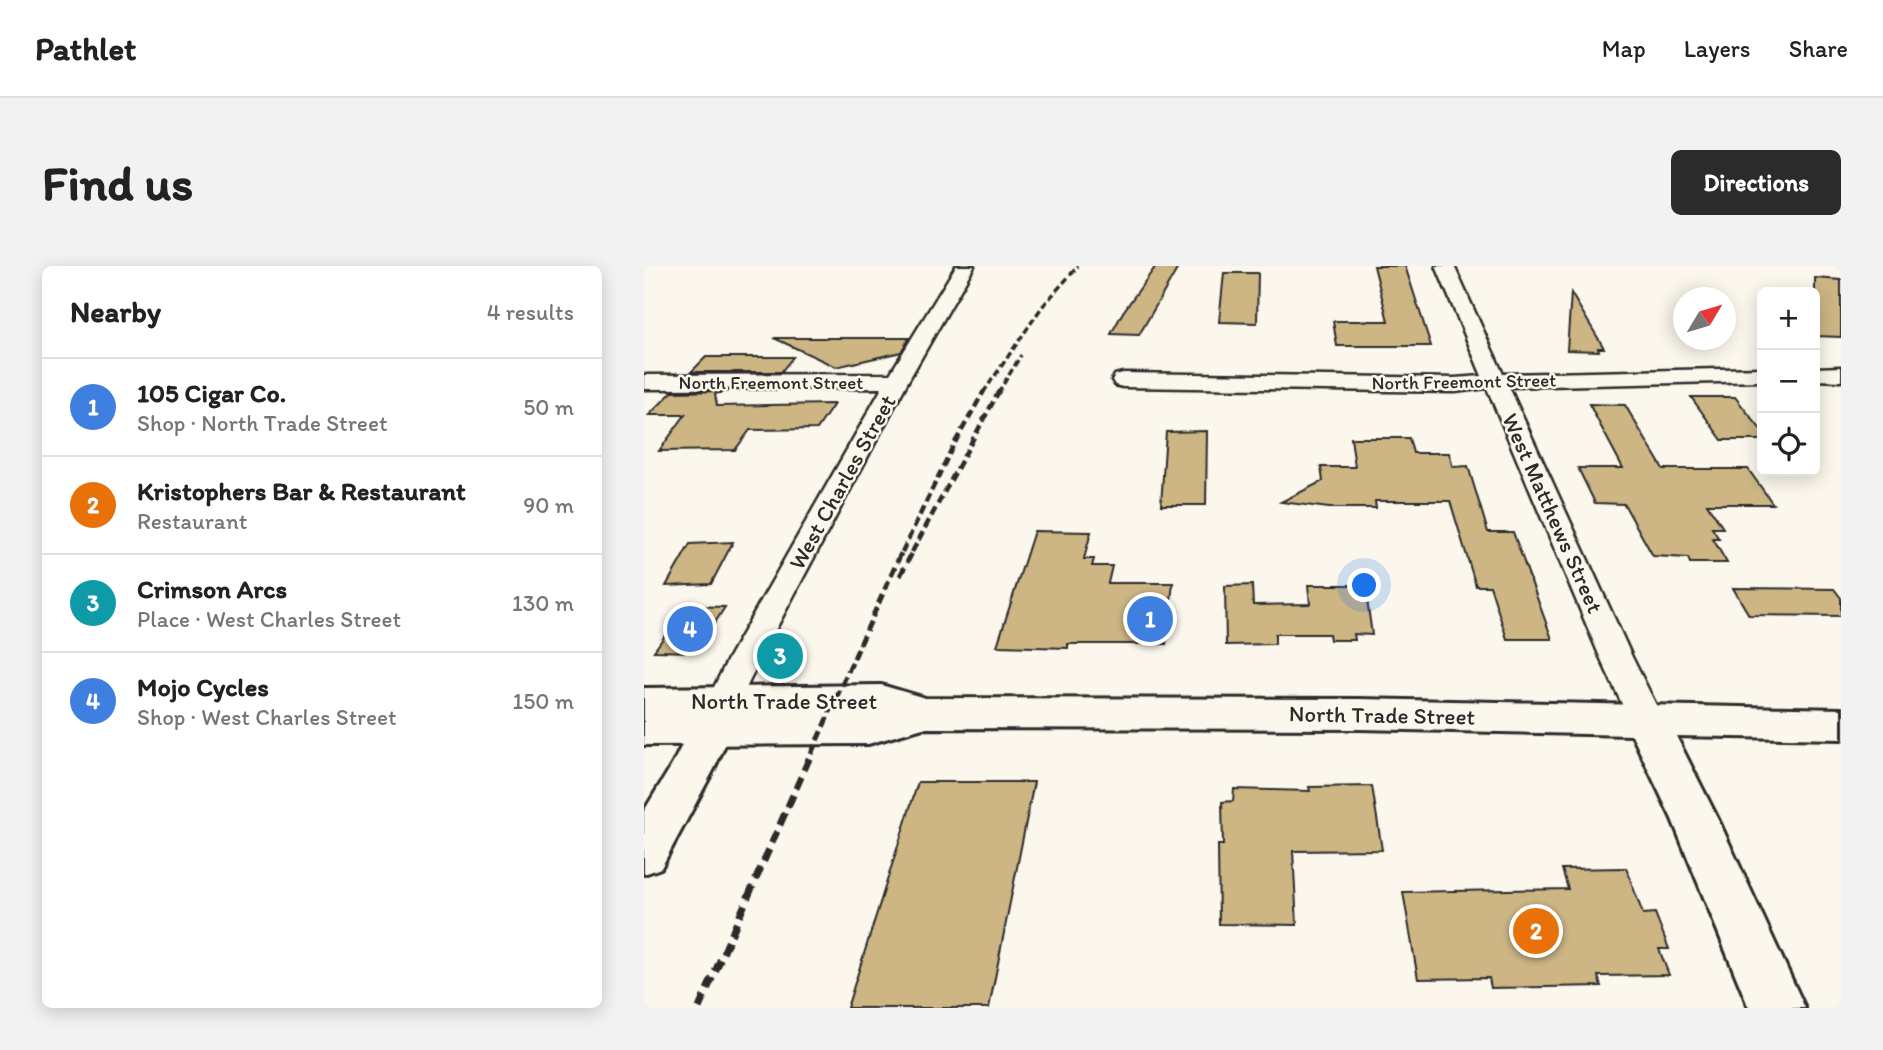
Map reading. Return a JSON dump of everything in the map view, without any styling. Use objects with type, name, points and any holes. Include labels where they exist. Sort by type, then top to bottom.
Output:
[{"type":"main road","name":"North Trade Street","points":[[644,702],[717,715],[868,729],[923,713],[1359,714],[1841,724]]},
{"type":"main road","name":"North Trade Street","points":[[644,730],[717,715]]},
{"type":"main road","points":[[644,854],[692,769],[717,715]]},
{"type":"main road","points":[[1646,719],[1695,819],[1777,1008]]},
{"type":"street","name":"West Charles Street","points":[[717,715],[745,657],[897,381],[965,266]]},
{"type":"street","name":"West Matthews Street","points":[[1446,266],[1616,657],[1646,719]]},
{"type":"street","name":"North Freemont Street","points":[[1124,380],[1455,385],[1495,381],[1757,374]]},
{"type":"street","points":[[1820,374],[1841,374]]},
{"type":"street","name":"North Freemont Street","points":[[644,382],[897,381]]},
{"type":"building","points":[[1156,266],[1179,266],[1139,335],[1111,334],[1123,312]]},
{"type":"building","points":[[1374,266],[1405,266],[1431,346],[1337,346],[1333,321],[1388,321]]},
{"type":"building","points":[[1224,273],[1258,273],[1257,323],[1219,322]]},
{"type":"building","points":[[1815,278],[1841,280],[1841,337],[1820,336],[1820,287],[1815,287]]},
{"type":"building","points":[[1571,293],[1604,348],[1598,348],[1599,351],[1567,350]]},
{"type":"building","points":[[774,338],[909,338],[901,352],[836,367]]},
{"type":"building","points":[[706,357],[793,357],[781,372],[691,372]]},
{"type":"building","points":[[728,391],[715,394],[717,406],[834,404],[817,429],[750,430],[735,450],[659,451],[685,415],[649,415],[672,392]]},
{"type":"building","points":[[1691,397],[1735,397],[1757,425],[1757,440],[1722,440]]},
{"type":"building","points":[[1589,404],[1625,405],[1663,469],[1748,469],[1773,504],[1707,504],[1723,528],[1712,528],[1719,539],[1713,539],[1727,563],[1690,563],[1688,558],[1653,556],[1624,504],[1595,503],[1578,468],[1623,468]]},
{"type":"building","points":[[1207,431],[1206,505],[1161,505],[1166,432]]},
{"type":"building","points":[[1351,438],[1409,438],[1413,453],[1449,453],[1453,467],[1468,466],[1488,532],[1513,532],[1552,639],[1507,639],[1490,586],[1476,586],[1450,501],[1375,501],[1376,508],[1329,508],[1281,502],[1323,481],[1321,467],[1355,467]]},
{"type":"building","points":[[1034,531],[1091,532],[1084,559],[1094,559],[1092,566],[1112,566],[1108,583],[1173,583],[1166,644],[1068,644],[1068,648],[997,646]]},
{"type":"building","points":[[733,542],[711,584],[666,586],[690,544]]},
{"type":"building","points":[[1252,585],[1253,605],[1310,604],[1308,585],[1365,585],[1372,635],[1354,634],[1355,640],[1330,640],[1329,634],[1275,634],[1275,644],[1226,645],[1225,586]]},
{"type":"building","points":[[1733,588],[1834,589],[1841,598],[1841,616],[1749,615]]},
{"type":"building","points":[[686,606],[725,607],[696,652],[654,651]]},
{"type":"building","points":[[918,782],[1034,782],[989,1008],[847,1008]]},
{"type":"building","points":[[1372,786],[1382,850],[1293,851],[1297,925],[1219,924],[1218,845],[1223,845],[1222,802],[1233,801],[1234,789],[1310,791],[1309,787]]},
{"type":"building","points":[[1626,868],[1643,914],[1655,913],[1669,949],[1659,949],[1669,975],[1598,976],[1601,986],[1491,988],[1489,978],[1418,979],[1403,892],[1568,889],[1562,869]]},
{"type":"railway","points":[[983,393],[1042,307],[1078,266]]},
{"type":"railway","points":[[998,393],[1021,355]]},
{"type":"railway","points":[[902,552],[953,446],[984,391]]},
{"type":"railway","points":[[912,552],[999,391]]},
{"type":"railway","points":[[811,754],[902,551]]},
{"type":"railway","points":[[900,576],[913,551]]},
{"type":"railway","points":[[699,1008],[812,752]]},
{"type":"place","name":"105 Cigar Co.","points":[[1150,619]]},
{"type":"place","name":"Mojo Cycles","points":[[690,629]]},
{"type":"place","name":"Crimson Arcs","points":[[780,656]]},
{"type":"place","name":"Kristophers Bar & Restaurant","points":[[1536,931]]}]
